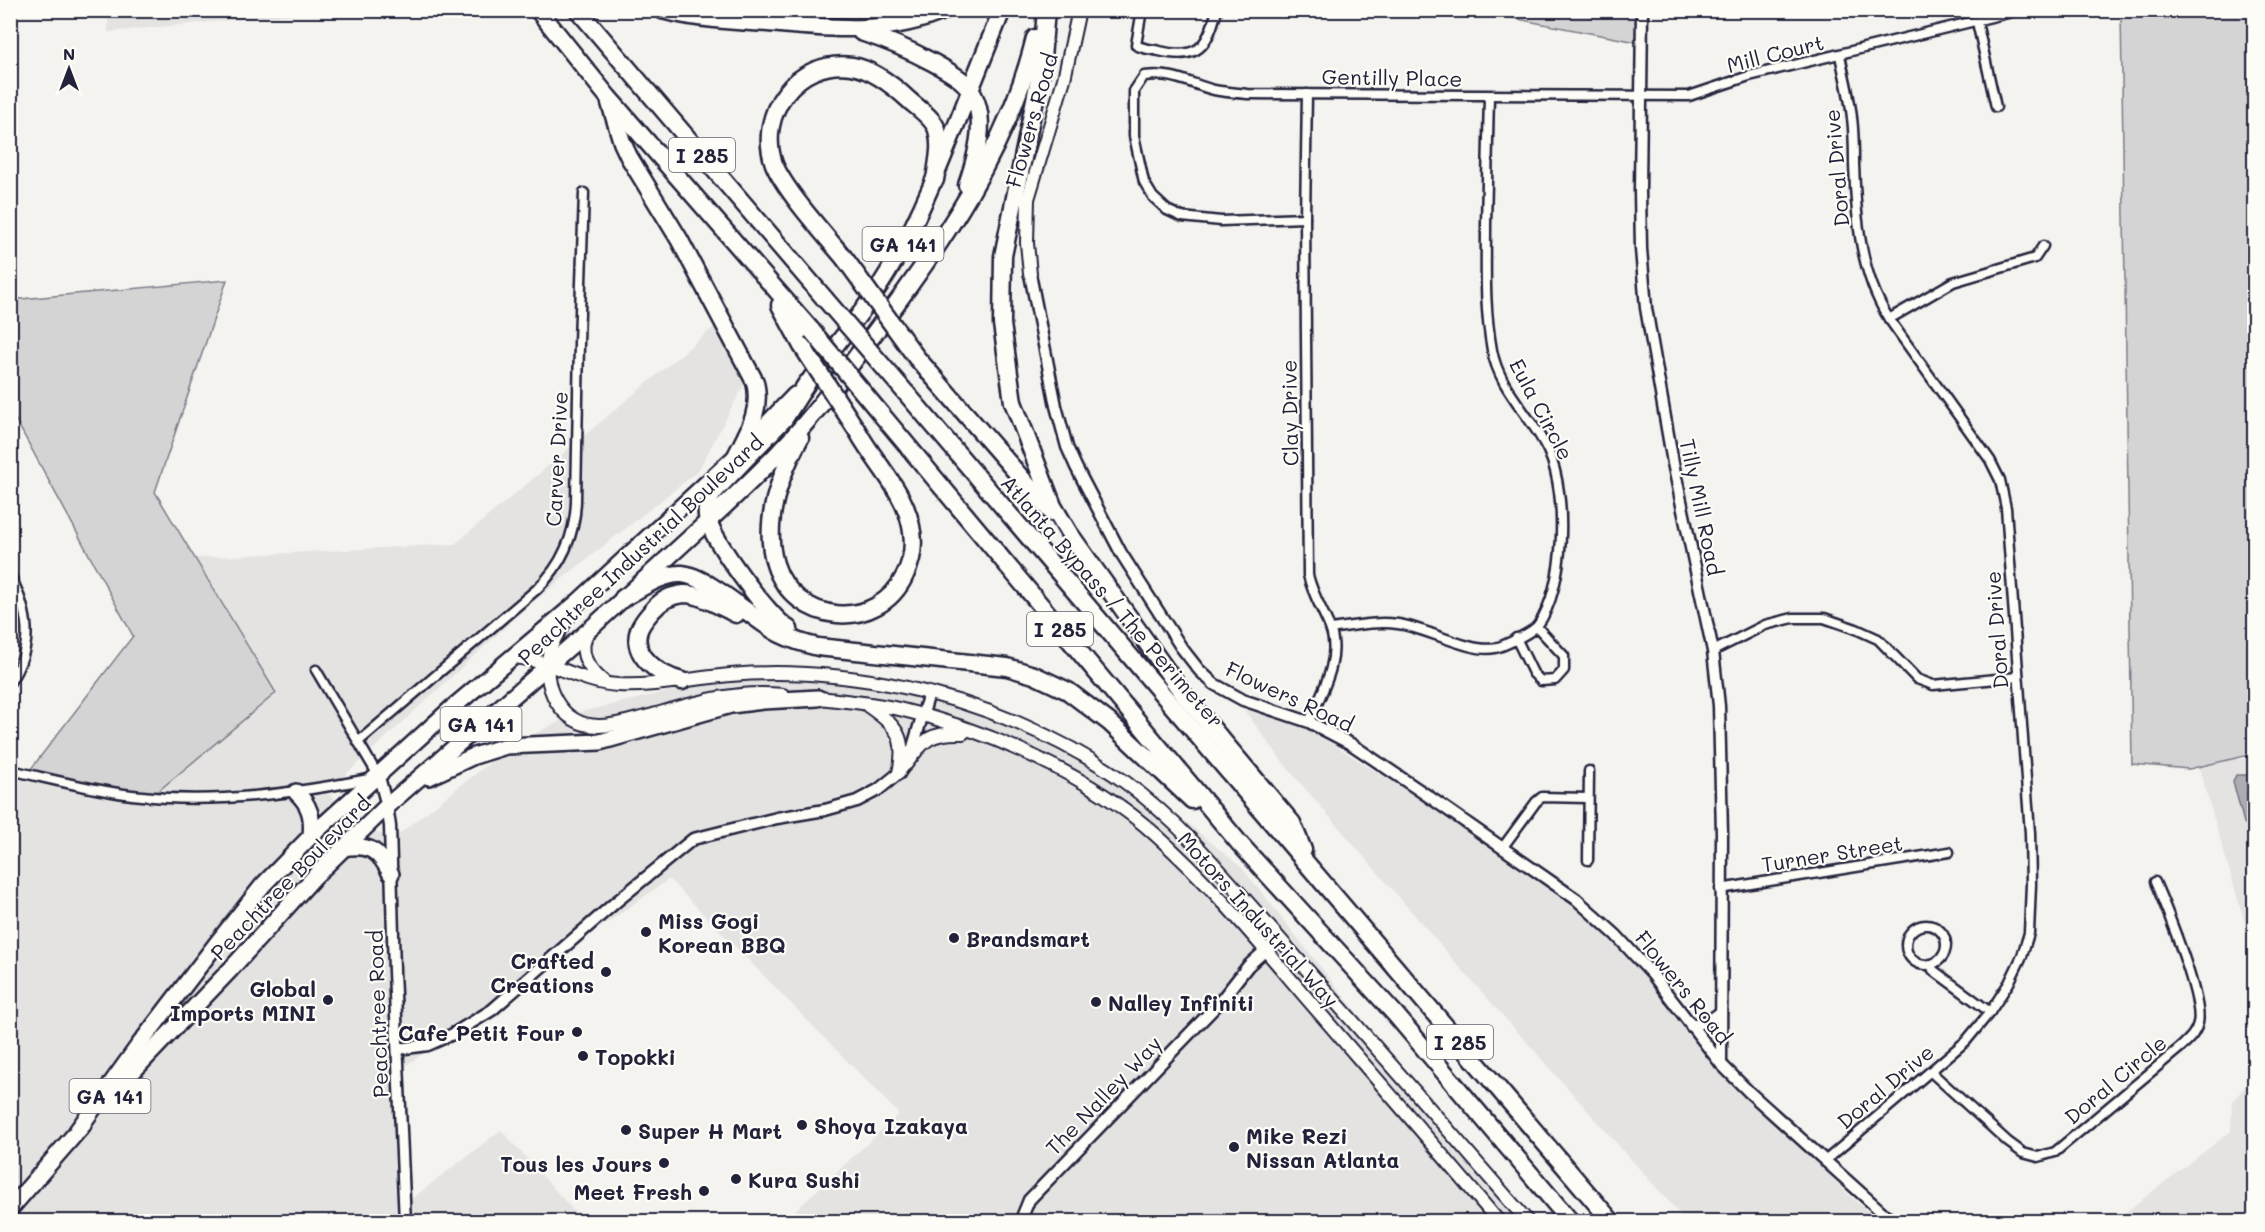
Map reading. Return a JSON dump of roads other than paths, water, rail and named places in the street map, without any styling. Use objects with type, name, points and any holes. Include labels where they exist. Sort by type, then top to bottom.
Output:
[{"type":"highway","name":"I 285","points":[[538,10],[608,97],[812,331],[1240,844],[1395,1014],[1571,1221]]},
{"type":"highway","name":"Atlanta Bypass / The Perimeter","points":[[578,10],[1308,862],[1612,1221]]},
{"type":"highway","points":[[662,10],[693,18],[855,30],[918,21],[945,10]]},
{"type":"highway","name":"Peachtree Industrial Boulevard","points":[[379,777],[452,708],[578,602],[736,456],[807,384],[894,262],[935,180],[1002,10]]},
{"type":"highway","points":[[1044,10],[1041,70],[1003,256],[1002,324],[1013,402],[1053,506],[1069,533],[1184,695],[1292,823],[1308,862]]},
{"type":"highway","name":"Peachtree Industrial Boulevard","points":[[412,784],[589,630],[708,521],[763,469],[812,414],[905,293],[988,162],[1011,112],[1029,64],[1044,10]]},
{"type":"highway","points":[[855,30],[889,41],[919,55],[962,80],[970,90],[979,115],[980,135],[975,160],[955,217]]},
{"type":"highway","points":[[935,180],[939,146],[937,129],[906,98],[874,75],[851,66],[815,70],[798,80],[779,100],[770,128],[771,152],[780,176],[916,357],[1069,533]]},
{"type":"highway","points":[[608,97],[629,157],[679,239],[754,382],[757,398],[755,413],[736,456]]},
{"type":"highway","points":[[766,278],[802,346],[893,485],[911,525],[913,554],[902,581],[880,603],[860,612],[830,614],[803,603],[789,591],[779,575],[771,542],[772,518],[780,478],[812,414]]},
{"type":"highway","points":[[807,384],[784,419],[713,493],[708,504],[708,521],[758,599],[782,626],[811,640],[852,650]]},
{"type":"highway","points":[[623,598],[660,578],[681,574],[706,584],[779,634]]},
{"type":"highway","points":[[682,681],[666,676],[649,663],[638,642],[638,632],[656,606],[670,597],[685,594],[696,596],[801,643],[819,647],[1007,667],[1034,675],[1068,691],[1109,722],[1240,844]]},
{"type":"highway","points":[[412,784],[474,756],[506,746],[600,742],[731,705],[818,698]]},
{"type":"highway","name":"Peachtree Boulevard","points":[[10,1209],[76,1131],[263,885],[311,836],[379,777]]},
{"type":"highway","name":"Peachtree Boulevard","points":[[76,1131],[230,970],[315,876],[412,784]]},
{"type":"highway","points":[[296,792],[310,808],[311,836]]},
{"type":"highway","points":[[344,848],[358,846],[372,850],[381,856],[391,874]]},
{"type":"main road","name":"Flowers Road","points":[[1030,274],[1027,243],[1028,199],[1061,90],[1079,10]]},
{"type":"main road","name":"Motors Industrial Way","points":[[578,602],[549,652],[550,692],[554,701],[573,719],[585,724],[615,725],[709,699],[741,693],[818,698],[897,709],[1016,747],[1112,802],[1156,835],[1215,892],[1499,1221]]},
{"type":"main road","points":[[589,630],[582,650],[585,659],[596,675],[608,684]]},
{"type":"main road","name":"Motors Industrial Way","points":[[511,657],[549,663],[608,684],[633,685],[742,674],[793,673],[849,678],[951,698],[1013,722],[1082,755],[1125,782],[1182,831],[1528,1221]]},
{"type":"main road","points":[[867,705],[897,730],[903,756],[902,769]]},
{"type":"main road","points":[[902,769],[918,747],[936,735],[943,732],[976,733]]},
{"type":"street","points":[[1142,10],[1136,45],[1175,55],[1190,54],[1203,46],[1217,10]]},
{"type":"street","name":"Tilly Mill Road","points":[[1642,10],[1640,203],[1646,308],[1673,463],[1713,651],[1719,706],[1722,833],[1721,1064]]},
{"type":"street","name":"Mill Court","points":[[1642,97],[1689,96],[1749,76],[2020,10]]},
{"type":"street","points":[[1977,22],[1996,107]]},
{"type":"street","name":"Doral Drive","points":[[1825,1161],[1966,1041],[1990,1012],[2022,956],[2029,933],[2031,884],[2030,833],[2006,508],[2000,480],[1981,446],[1889,319],[1880,305],[1872,284],[1860,243],[1852,119],[1840,55]]},
{"type":"street","name":"Gentilly Place","points":[[1305,218],[1221,221],[1182,217],[1167,210],[1153,197],[1144,182],[1134,136],[1134,91],[1144,76],[1161,74],[1183,78],[1215,90],[1248,94],[1642,97]]},
{"type":"street","name":"Clay Drive","points":[[1306,94],[1308,575],[1313,595],[1330,629],[1335,657],[1309,722]]},
{"type":"street","name":"Eula Circle","points":[[1489,96],[1485,305],[1493,354],[1506,384],[1549,453],[1556,473],[1561,509],[1560,560],[1555,589],[1537,627]]},
{"type":"street","name":"Carver Drive","points":[[358,742],[537,589],[556,567],[570,539],[576,514],[585,193]]},
{"type":"street","points":[[1889,319],[1953,282],[2035,258],[2043,246]]},
{"type":"street","name":"Flowers Road","points":[[1030,274],[1056,406],[1067,447],[1121,553],[1181,647],[1206,676],[1243,700],[1309,722],[1351,744],[1576,899],[1616,935],[1652,975],[1721,1064],[1776,1118],[1893,1221]]},
{"type":"street","points":[[10,575],[23,606],[27,638],[21,662],[10,682]]},
{"type":"street","points":[[1713,651],[1765,625],[1793,618],[1824,618],[1878,639],[1902,661],[1917,679],[1933,685],[2018,677]]},
{"type":"street","points":[[1330,629],[1369,624],[1399,624],[1475,647],[1492,649],[1537,627],[1564,657],[1564,670],[1555,680],[1541,681],[1533,673],[1516,638]]},
{"type":"street","points":[[10,770],[111,792],[161,798],[228,798],[296,792],[379,777],[316,670]]},
{"type":"street","points":[[398,1049],[428,1045],[453,1034],[492,1010],[616,902],[693,839],[777,818],[825,810],[857,801],[878,790],[902,769],[923,716],[929,693]]},
{"type":"street","points":[[1588,860],[1589,771]]},
{"type":"street","name":"Peachtree Road","points":[[379,777],[390,826],[405,1221]]},
{"type":"street","points":[[1503,847],[1542,797],[1588,798]]},
{"type":"street","name":"Turner Street","points":[[1720,889],[1949,852]]},
{"type":"street","name":"Doral Circle","points":[[1931,1072],[2023,1153],[2038,1157],[2055,1152],[2090,1125],[2182,1046],[2194,1034],[2199,1022],[2199,1006],[2192,982],[2155,882]]},
{"type":"street","points":[[1930,964],[1943,955],[1945,940],[1936,928],[1920,926],[1908,935],[1906,950],[1915,962],[1930,964],[1934,970],[1990,1012]]},
{"type":"street","name":"The Nalley Way","points":[[1020,1221],[1029,1200],[1222,1000],[1248,966],[1279,938]]},
{"type":"street","points":[[1691,1026],[1710,1020],[1721,1012]]},
{"type":"place","name":"Miss Gogi Korean BBQ","points":[[646,932]]},
{"type":"place","name":"Brandsmart","points":[[954,938]]},
{"type":"place","name":"Crafted Creations","points":[[606,972]]},
{"type":"place","name":"Global Imports MINI","points":[[328,1000]]},
{"type":"place","name":"Nalley Infiniti","points":[[1096,1002]]},
{"type":"place","name":"Cafe Petit Four","points":[[577,1032]]},
{"type":"place","name":"Topokki","points":[[583,1056]]},
{"type":"place","name":"Shoya Izakaya","points":[[802,1125]]},
{"type":"place","name":"Super H Mart","points":[[626,1130]]},
{"type":"place","name":"Mike Rezi Nissan Atlanta","points":[[1234,1147]]},
{"type":"place","name":"Tous les Jours","points":[[664,1163]]},
{"type":"place","name":"Kura Sushi","points":[[736,1179]]},
{"type":"place","name":"Meet Fresh","points":[[704,1191]]}]
